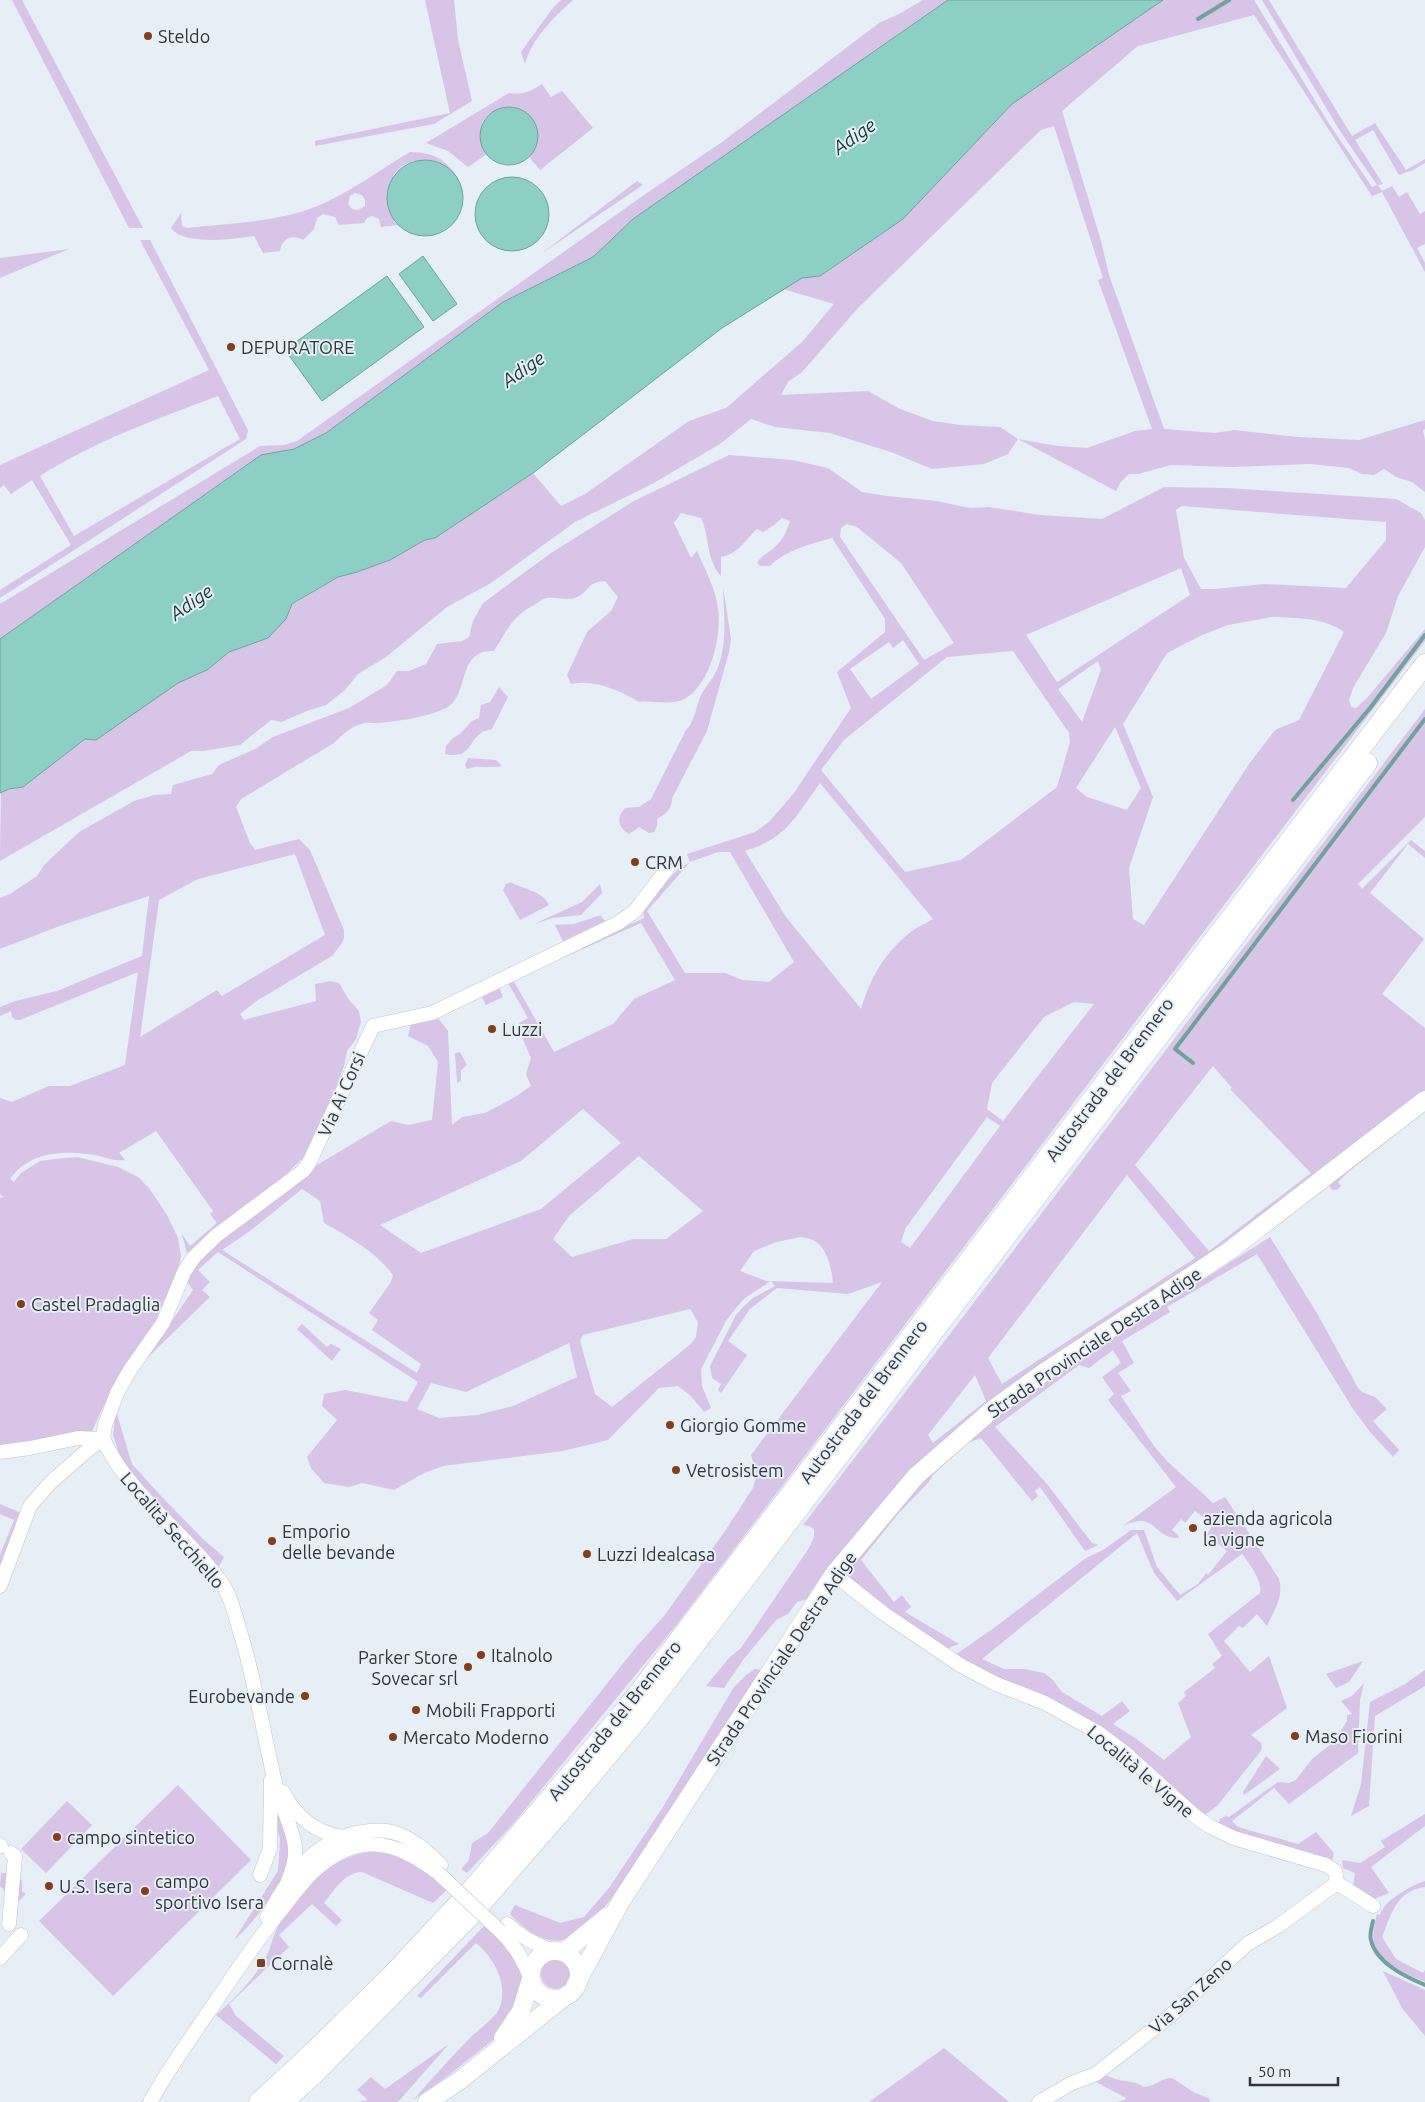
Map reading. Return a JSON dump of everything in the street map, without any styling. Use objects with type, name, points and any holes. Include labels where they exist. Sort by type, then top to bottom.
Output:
[{"type":"highway","name":"Autostrada del Brennero","points":[[260,2102],[304,2062],[390,1976],[468,1894],[622,1715],[1425,664]]},
{"type":"highway","name":"Autostrada del Brennero","points":[[283,2102],[313,2075],[472,1914],[638,1719],[1425,687]]},
{"type":"main road","name":"Strada Provinciale Destra Adige","points":[[427,2102],[458,2081],[572,1990],[621,1901],[834,1574],[916,1476],[992,1410],[1043,1373],[1229,1251],[1425,1100]]},
{"type":"main road","name":"Strada Provinciale Destra Adige","points":[[560,1952],[594,1930],[621,1901]]},
{"type":"main road","points":[[549,1951],[560,1952],[573,1959],[578,1970],[572,1990],[555,1998],[542,1995],[533,1985],[531,1979],[533,1965],[537,1959],[549,1951]]},
{"type":"main road","name":"Strada Provinciale Destra Adige","points":[[489,2056],[517,2019],[531,1979]]},
{"type":"street","name":"Via Ai Corsi","points":[[104,1432],[117,1393],[130,1370],[163,1323],[184,1272],[194,1257],[217,1235],[256,1208],[304,1171],[308,1165],[373,1026],[432,1012],[618,923],[635,911],[667,869]]},
{"type":"street","points":[[0,1452],[30,1448],[104,1432]]},
{"type":"street","points":[[0,1586],[30,1506],[50,1483],[90,1448],[104,1432]]},
{"type":"street","name":"Località Secchiello","points":[[104,1432],[112,1458],[127,1480],[199,1556],[230,1595],[248,1660],[280,1802],[293,1837],[295,1851],[288,1882]]},
{"type":"street","name":"Località le Vigne","points":[[834,1574],[884,1612],[960,1665],[994,1683],[1045,1703],[1100,1733],[1209,1826],[1234,1838],[1326,1865],[1335,1870],[1337,1883],[1372,1906]]},
{"type":"street","points":[[260,1875],[270,1849],[269,1792],[272,1769]]},
{"type":"street","name":"Località Secchiello","points":[[272,1769],[286,1798],[304,1820],[316,1844],[317,1851]]},
{"type":"street","name":"Località Secchiello","points":[[304,1820],[321,1832],[342,1837]]},
{"type":"street","points":[[150,2102],[246,1955],[288,1882],[303,1863],[317,1851],[333,1840],[342,1837],[372,1831],[401,1835],[421,1847],[440,1869],[504,1928],[520,1955],[531,1979]]},
{"type":"street","points":[[293,1837],[306,1847],[325,1854],[374,1845],[395,1847],[440,1869]]},
{"type":"street","points":[[4,1848],[15,1856],[9,1924]]},
{"type":"street","points":[[246,1955],[312,1872],[316,1862],[317,1851]]},
{"type":"street","points":[[312,1872],[343,1851]]},
{"type":"street","name":"Via San Zeno","points":[[1040,2102],[1072,2083],[1096,2074],[1170,2016],[1247,1944],[1278,1926],[1337,1883]]},
{"type":"street","points":[[504,1928],[547,1949],[560,1952]]},
{"type":"street","points":[[0,1958],[21,1935]]},
{"type":"shaded area","points":[[12,0],[22,0],[143,228],[129,228]]},
{"type":"shaded area","points":[[425,0],[454,0],[458,40],[472,101],[434,124],[315,146],[315,141],[450,113]]},
{"type":"shaded area","points":[[561,0],[573,0],[551,21],[538,37],[528,54],[525,64],[521,52],[552,9]]},
{"type":"shaded area","points":[[923,0],[948,0],[633,219],[593,257],[503,302],[326,433],[294,449],[261,455],[0,639],[0,604],[260,446],[284,445],[297,441],[644,195],[722,142],[879,23]]},
{"type":"shaded area","points":[[1163,0],[1254,0],[1328,122],[1372,187],[1377,185],[1340,131],[1262,0],[1269,0],[1352,136],[1375,123],[1406,170],[1425,159],[1425,163],[1399,175],[1373,130],[1355,140],[1383,184],[1378,185],[1382,191],[1392,186],[1399,197],[1407,192],[1420,214],[1425,211],[1425,244],[1417,248],[1425,263],[1425,272],[1382,192],[1372,196],[1254,15],[1138,46],[1062,111],[1101,241],[1109,275],[1164,429],[1215,433],[1234,430],[1298,437],[1359,440],[1425,420],[1425,429],[1423,430],[1425,440],[1425,492],[1412,482],[1396,477],[1384,469],[1374,475],[1362,474],[1349,468],[1310,464],[1232,467],[1171,465],[1138,474],[1129,474],[1120,483],[1116,491],[1018,439],[1008,454],[984,464],[932,469],[891,452],[830,433],[775,427],[751,419],[720,444],[652,484],[575,522],[491,583],[447,607],[386,657],[358,674],[345,690],[326,705],[281,722],[271,720],[240,745],[191,751],[0,861],[1,791],[23,787],[85,739],[178,683],[207,670],[229,652],[268,638],[286,619],[292,605],[338,577],[390,560],[425,540],[435,538],[533,473],[561,506],[585,494],[689,421],[726,408],[802,342],[834,304],[783,289],[802,278],[820,276],[903,219],[1012,104]],"holes":[[[1054,126],[1103,278],[1098,280],[1152,429],[1135,431],[1087,448],[1057,446],[1018,439],[1000,427],[960,425],[933,421],[900,409],[868,391],[781,395],[788,382],[802,372],[859,307],[1041,130]]]},
{"type":"shaded area","points":[[542,84],[551,97],[562,91],[593,128],[540,170],[529,157],[533,152],[489,114],[482,122],[484,152],[487,154],[468,167],[448,151],[426,143],[509,93],[518,94],[526,92]]},
{"type":"shaded area","points":[[410,152],[432,155],[438,158],[453,171],[458,178],[449,168],[413,161],[402,166],[393,175],[394,222],[398,225],[381,227],[379,219],[372,216],[367,218],[364,223],[339,225],[335,217],[323,214],[317,218],[314,229],[303,240],[291,237],[285,240],[280,251],[263,253],[254,236],[222,240],[198,239],[177,234],[171,228],[181,213],[182,226],[187,228],[267,219],[309,209],[339,196]],"holes":[[[355,193],[362,195],[365,200],[365,206],[358,210],[352,209],[348,204],[350,196]]]},
{"type":"shaded area","points":[[637,181],[643,185],[542,253]]},
{"type":"shaded area","points":[[140,240],[150,240],[248,430],[246,439],[0,598],[0,590],[71,545],[32,480],[11,494],[4,485],[0,488],[0,465],[209,370]],"holes":[[[218,396],[240,439],[74,536],[40,476],[104,441]]]},
{"type":"shaded area","points":[[69,249],[0,278],[0,258]]},
{"type":"shaded area","points":[[729,455],[792,460],[828,468],[862,492],[936,501],[970,508],[989,507],[1040,515],[1102,519],[1164,487],[1227,488],[1396,499],[1421,513],[1425,520],[1425,547],[1398,596],[1386,633],[1353,688],[1349,700],[1351,707],[1356,708],[1367,698],[1425,629],[1425,641],[674,1628],[513,1824],[467,1873],[461,1869],[469,1860],[472,1843],[488,1833],[637,1646],[664,1616],[723,1534],[753,1488],[757,1474],[751,1455],[882,1282],[848,1294],[777,1288],[750,1309],[728,1341],[747,1355],[721,1393],[718,1390],[721,1384],[712,1378],[710,1366],[736,1315],[753,1298],[775,1286],[771,1281],[745,1298],[726,1321],[701,1369],[702,1386],[711,1408],[704,1412],[691,1396],[678,1386],[659,1388],[608,1440],[563,1451],[443,1466],[424,1473],[394,1490],[362,1483],[349,1487],[324,1483],[311,1468],[307,1457],[337,1420],[322,1406],[324,1394],[345,1390],[407,1402],[418,1382],[218,1252],[198,1270],[210,1282],[202,1290],[210,1297],[146,1359],[193,1290],[188,1283],[187,1275],[211,1247],[278,1199],[301,1181],[312,1168],[391,1121],[408,1125],[432,1120],[438,1062],[428,1046],[408,1036],[411,1024],[438,1018],[448,1031],[452,1125],[462,1117],[485,1113],[531,1086],[526,1074],[531,1058],[522,1037],[525,1035],[519,1023],[528,1018],[508,983],[512,978],[644,918],[643,908],[678,869],[690,862],[687,854],[755,832],[769,822],[794,793],[851,708],[837,672],[885,632],[885,619],[832,538],[791,552],[776,560],[770,566],[761,566],[757,563],[759,560],[778,544],[786,532],[790,521],[782,518],[763,532],[757,529],[737,550],[721,557],[721,576],[710,556],[701,518],[681,513],[674,523],[691,558],[697,551],[715,594],[719,620],[716,646],[707,672],[693,693],[684,699],[673,702],[639,702],[623,693],[597,684],[571,684],[567,675],[587,632],[611,611],[618,597],[605,581],[599,582],[575,598],[546,598],[520,614],[510,625],[494,651],[482,652],[474,658],[468,666],[458,695],[444,709],[411,719],[357,725],[334,743],[241,799],[236,807],[250,843],[255,850],[299,839],[310,850],[344,930],[344,938],[332,956],[258,1000],[240,1014],[244,1020],[316,1001],[315,984],[330,981],[339,983],[349,1000],[359,1011],[361,1022],[356,1039],[347,1051],[344,1066],[319,1133],[301,1160],[269,1190],[187,1253],[182,1234],[190,1246],[217,1223],[210,1214],[213,1211],[156,1131],[119,1153],[125,1160],[114,1160],[84,1153],[60,1153],[37,1158],[27,1163],[10,1179],[14,1182],[21,1173],[40,1161],[55,1159],[77,1157],[118,1167],[138,1177],[149,1188],[167,1215],[178,1238],[181,1256],[164,1309],[147,1337],[118,1375],[92,1431],[0,1447],[0,1198],[4,1197],[0,1194],[0,1098],[12,1102],[49,1086],[70,1086],[125,1065],[138,972],[20,1020],[12,1017],[11,1011],[0,1016],[0,1007],[15,1001],[57,991],[142,956],[149,896],[57,927],[0,949],[0,898],[10,894],[37,876],[45,864],[79,832],[134,801],[154,795],[171,794],[173,785],[212,774],[219,765],[255,749],[273,737],[349,708],[387,685],[397,671],[409,671],[426,664],[437,644],[462,641],[469,637],[473,621],[483,603],[551,553],[634,501]],"holes":[[[1182,506],[1386,522],[1386,540],[1346,588],[1264,584],[1201,589],[1184,558],[1176,510]],[[847,524],[857,527],[901,563],[954,643],[924,660],[840,537],[841,528]],[[1181,568],[1190,595],[1057,682],[1026,635]],[[1272,617],[1319,621],[1344,632],[1299,720],[1275,730],[1249,764],[1144,925],[1133,919],[1129,868],[1153,797],[1123,724],[1167,653],[1202,635],[1228,625]],[[903,640],[919,664],[871,699],[850,669],[889,642],[893,648]],[[1013,651],[1069,733],[1070,742],[1057,787],[961,860],[905,872],[821,770],[844,740],[947,657]],[[1098,661],[1101,670],[1082,722],[1058,689]],[[1115,727],[1141,788],[1127,810],[1087,797],[1076,788]],[[820,783],[933,919],[912,931],[894,947],[874,975],[861,1009],[786,917],[745,851],[759,846],[781,833]],[[718,852],[730,852],[794,962],[769,982],[743,980],[725,973],[685,973],[647,911],[690,862]],[[295,854],[325,935],[222,996],[217,990],[140,1037],[159,900],[198,879]],[[641,923],[675,980],[634,999],[613,1024],[554,1052],[513,980]],[[1074,1002],[1094,1004],[1003,1121],[987,1109],[992,1083],[1044,1017]],[[583,1109],[621,1143],[541,1209],[421,1253],[380,1225],[521,1161]],[[987,1117],[1000,1126],[910,1248],[901,1242],[905,1229]],[[639,1156],[703,1211],[666,1239],[633,1239],[572,1257],[553,1239],[569,1216]],[[302,1189],[320,1201],[324,1223],[370,1252],[393,1275],[391,1282],[369,1313],[378,1320],[372,1330],[421,1364],[417,1373],[222,1250],[250,1231]],[[801,1237],[811,1239],[822,1247],[830,1265],[833,1283],[766,1281],[740,1271],[754,1251],[776,1242]],[[690,1309],[698,1322],[696,1337],[691,1344],[612,1407],[595,1394],[580,1341],[583,1335]],[[569,1343],[577,1377],[513,1406],[477,1415],[439,1418],[417,1409],[431,1383],[466,1392]]]},
{"type":"shaded area","points":[[723,587],[731,639],[707,731],[672,798],[670,808],[657,819],[657,826],[654,832],[649,833],[639,827],[629,834],[622,828],[619,819],[620,815],[625,808],[639,807],[651,799],[691,723],[701,695],[716,672],[720,662],[724,641]]},
{"type":"shaded area","points":[[499,687],[508,697],[492,729],[476,737],[464,752],[453,755],[445,754],[446,746],[472,721],[479,718],[481,705],[490,702]]},
{"type":"shaded area","points":[[1425,709],[1425,817],[1358,884],[1362,889],[1411,840],[1425,851],[1425,858],[1408,844],[1370,893],[1424,939],[1382,994],[1425,1028],[1425,1090],[1211,1257],[988,1404],[811,1598],[797,1602],[788,1614],[776,1620],[743,1660],[724,1688],[706,1686],[729,1658],[741,1648],[809,1548],[814,1537],[814,1529],[803,1525]],"holes":[[[1213,1066],[1232,1088],[1230,1089],[1311,1173],[1209,1251],[1135,1165]],[[1127,1175],[1195,1258],[1002,1384],[988,1358]],[[975,1375],[986,1401],[933,1443],[928,1435]]]},
{"type":"shaded area","points":[[468,758],[496,760],[502,766],[467,769],[465,765]]},
{"type":"shaded area","points":[[511,882],[542,896],[549,905],[520,920],[503,890],[506,884]]},
{"type":"shaded area","points":[[600,884],[602,893],[581,915],[552,918],[534,924],[582,902]]},
{"type":"shaded area","points":[[601,916],[605,921],[563,941],[555,925],[574,924]]},
{"type":"shaded area","points":[[499,987],[503,997],[486,1005],[481,995]]},
{"type":"shaded area","points":[[460,1052],[467,1065],[461,1070],[461,1081],[457,1083],[455,1053]]},
{"type":"shaded area","points":[[1399,1132],[1348,1172],[1338,1182],[1341,1186],[1337,1190],[1332,1190],[1329,1185],[1363,1156]]},
{"type":"shaded area","points":[[1270,1237],[1318,1315],[1358,1388],[1362,1392],[1375,1397],[1387,1409],[1373,1421],[1399,1450],[1393,1457],[1371,1433],[1353,1409],[1257,1254],[1167,1307],[1170,1312],[1122,1341],[1134,1363],[1118,1373],[1131,1391],[1121,1396],[1154,1446],[1168,1462],[1213,1503],[1225,1497],[1279,1579],[1280,1592],[1278,1603],[1267,1626],[1257,1614],[1243,1628],[1239,1626],[1224,1641],[1250,1672],[1269,1656],[1287,1708],[1251,1735],[1261,1743],[1262,1748],[1260,1752],[1217,1806],[1203,1816],[1157,1774],[955,1655],[994,1628],[1086,1558],[1103,1550],[1131,1530],[1144,1530],[1157,1567],[1180,1595],[1198,1584],[1206,1573],[1208,1575],[1227,1551],[1207,1534],[1213,1525],[1195,1511],[1185,1523],[1181,1519],[1172,1530],[1179,1536],[1178,1538],[1163,1534],[1154,1526],[1142,1521],[1123,1526],[1176,1487],[1108,1400],[1114,1394],[1102,1377],[1121,1363],[1113,1350],[1089,1368],[1079,1365],[995,1427],[1047,1484],[1092,1543],[1098,1545],[1085,1551],[1040,1487],[1035,1491],[1038,1496],[1032,1501],[981,1438],[967,1443],[933,1475],[861,1560],[894,1602],[902,1595],[911,1607],[905,1612],[959,1644],[946,1649],[899,1618],[845,1574],[920,1481],[985,1422],[1107,1341]],"holes":[[[1137,1533],[1154,1573],[1177,1601],[1242,1554],[1255,1572],[1260,1588],[1260,1593],[1208,1634],[1222,1656],[1212,1664],[1215,1668],[1184,1692],[1186,1696],[1178,1703],[1191,1737],[1164,1760],[1113,1724],[1130,1711],[1122,1701],[1102,1716],[1062,1692],[1052,1679],[1044,1673],[1024,1669],[1004,1669],[982,1659]]]},
{"type":"shaded area","points":[[302,1324],[327,1347],[331,1344],[341,1349],[332,1361],[297,1329]]},
{"type":"shaded area","points":[[116,1411],[132,1464],[204,1540],[224,1557],[218,1568],[121,1461],[113,1434]]},
{"type":"shaded area","points":[[0,1504],[21,1513],[0,1576],[0,1555],[14,1520],[0,1514]]},
{"type":"shaded area","points":[[1363,1661],[1349,1682],[1336,1688],[1326,1674]]},
{"type":"shaded area","points":[[755,1669],[763,1670],[616,1892],[591,1922],[573,1936],[556,1941],[530,1932],[516,1920],[510,1914],[515,1905],[560,1923],[584,1917],[609,1888],[663,1807],[734,1687]]},
{"type":"shaded area","points":[[1425,1670],[1425,1686],[1375,1716],[1369,1806],[1351,1816],[1361,1784],[1370,1702],[1405,1684]]},
{"type":"shaded area","points":[[1364,1683],[1360,1700],[1358,1753],[1289,1804],[1274,1788],[1232,1821],[1238,1827],[1298,1844],[1316,1832],[1334,1853],[1332,1860],[1248,1838],[1218,1825],[1220,1819],[1226,1816],[1229,1817],[1278,1782],[1289,1783],[1296,1780],[1312,1759],[1342,1738],[1340,1732],[1347,1721],[1347,1715],[1352,1714],[1341,1701],[1352,1696]]},
{"type":"shaded area","points":[[1266,1756],[1280,1769],[1244,1795],[1243,1792]]},
{"type":"shaded area","name":"campo sportivo Isera","points":[[178,1785],[251,1860],[113,1996],[39,1921]]},
{"type":"shaded area","name":"campo sintetico","points":[[67,1801],[92,1825],[46,1873],[21,1849]]},
{"type":"shaded area","points":[[277,1810],[288,1847],[286,1868],[282,1879],[267,1903],[248,1927],[234,1940],[278,1871],[280,1840],[274,1814]]},
{"type":"shaded area","points":[[1425,1814],[1425,1826],[1371,1867],[1389,1893],[1372,1900],[1353,1886],[1355,1873],[1343,1868],[1342,1860],[1360,1863],[1385,1847],[1381,1841]]},
{"type":"shaded area","points":[[371,1852],[394,1855],[413,1863],[448,1889],[433,1903],[362,1872],[356,1873],[340,1883],[324,1903],[342,1920],[336,1926],[312,1904],[279,1935],[289,1947],[229,2004],[236,2016],[284,2056],[276,2064],[216,2015],[254,1976],[266,1957],[279,1925],[306,1888],[317,1877],[342,1860]]},
{"type":"shaded area","points":[[1,1873],[13,1873],[22,1881],[22,1891],[26,1894],[10,1909],[9,1895],[0,1886]]},
{"type":"shaded area","points":[[1425,1881],[1425,1887],[1415,1889],[1401,1898],[1392,1912],[1382,1937],[1396,1959],[1423,1973],[1425,1970],[1425,1982],[1402,1972],[1388,1962],[1377,1949],[1373,1935],[1377,1914],[1380,1915],[1386,1904],[1399,1894]]},
{"type":"shaded area","points":[[486,1924],[508,1943],[523,1975],[524,1988],[508,2025],[493,2040],[445,2078],[413,2100],[461,2047],[495,2015],[500,2007],[502,1989],[498,1972],[483,1949],[476,1943],[421,1998],[417,1996]]},
{"type":"shaded area","points":[[556,1959],[566,1964],[571,1974],[566,1984],[556,1989],[546,1984],[541,1974],[546,1964]]},
{"type":"shaded area","points":[[1383,1971],[1425,1990],[1425,2036],[1402,2008]]},
{"type":"shaded area","points":[[449,2044],[398,2102],[358,2102],[368,2100],[357,2090],[371,2077],[385,2089]]},
{"type":"shaded area","points":[[944,2048],[1009,2102],[869,2102]]},
{"type":"shaded area","points":[[1105,2074],[1114,2079],[1135,2083],[1144,2087],[1172,2078],[1195,2093],[1209,2098],[1210,2102],[1117,2102],[1126,2098],[1096,2082],[1095,2078]]},
{"type":"water","name":"Adige","points":[[948,0],[1163,0],[1012,104],[903,219],[820,276],[802,278],[722,328],[533,473],[435,538],[425,540],[390,560],[338,577],[292,604],[286,619],[268,638],[229,652],[207,670],[178,683],[96,740],[85,739],[23,787],[9,789],[0,793],[0,639],[261,455],[294,449],[326,433],[503,302],[593,257],[633,219]]},
{"type":"water","points":[[503,107],[515,107],[530,115],[538,130],[538,142],[530,157],[515,165],[503,165],[488,157],[480,142],[480,130],[488,115]]},
{"type":"water","points":[[425,160],[440,163],[452,171],[460,183],[463,198],[460,213],[452,225],[440,233],[425,236],[410,233],[398,225],[390,213],[387,198],[390,183],[398,171],[410,163]]},
{"type":"water","points":[[512,177],[533,183],[543,193],[549,214],[543,235],[533,245],[512,251],[491,245],[481,235],[475,214],[481,193],[491,183]]},
{"type":"water","points":[[423,256],[457,304],[433,321],[399,274]]},
{"type":"water","points":[[387,276],[424,327],[322,401],[285,350]]},
{"type":"waterway","points":[[1198,19],[1229,0]]},
{"type":"waterway","points":[[1293,800],[1370,708],[1425,635]]},
{"type":"waterway","points":[[1193,1063],[1175,1049],[1425,719]]},
{"type":"waterway","points":[[1373,1921],[1370,1938],[1379,1956],[1393,1968],[1425,1985]]},
{"type":"place","name":"Steldo","points":[[148,36]]},
{"type":"place","name":"DEPURATORE","points":[[231,347]]},
{"type":"place","name":"CRM","points":[[635,862]]},
{"type":"place","name":"Luzzi","points":[[492,1029]]},
{"type":"place","name":"Castel Pradaglia","points":[[21,1304]]},
{"type":"place","name":"Giorgio Gomme","points":[[670,1425]]},
{"type":"place","name":"Vetrosistem","points":[[676,1470]]},
{"type":"place","name":"azienda agricola la vigne","points":[[1193,1528]]},
{"type":"place","name":"Emporio delle bevande","points":[[272,1541]]},
{"type":"place","name":"Luzzi Idealcasa","points":[[587,1554]]},
{"type":"place","name":"Italnolo","points":[[481,1655]]},
{"type":"place","name":"Parker Store Sovecar srl","points":[[468,1667]]},
{"type":"place","name":"Eurobevande","points":[[305,1696]]},
{"type":"place","name":"Mobili Frapporti","points":[[416,1710]]},
{"type":"place","name":"Maso Fiorini","points":[[1295,1736]]},
{"type":"place","name":"Mercato Moderno","points":[[393,1737]]},
{"type":"place","name":"campo sintetico","points":[[57,1837]]},
{"type":"place","name":"U.S. Isera","points":[[49,1886]]},
{"type":"place","name":"campo sportivo Isera","points":[[145,1891]]},
{"type":"place","name":"Cornalè","points":[[261,1963]]}]
